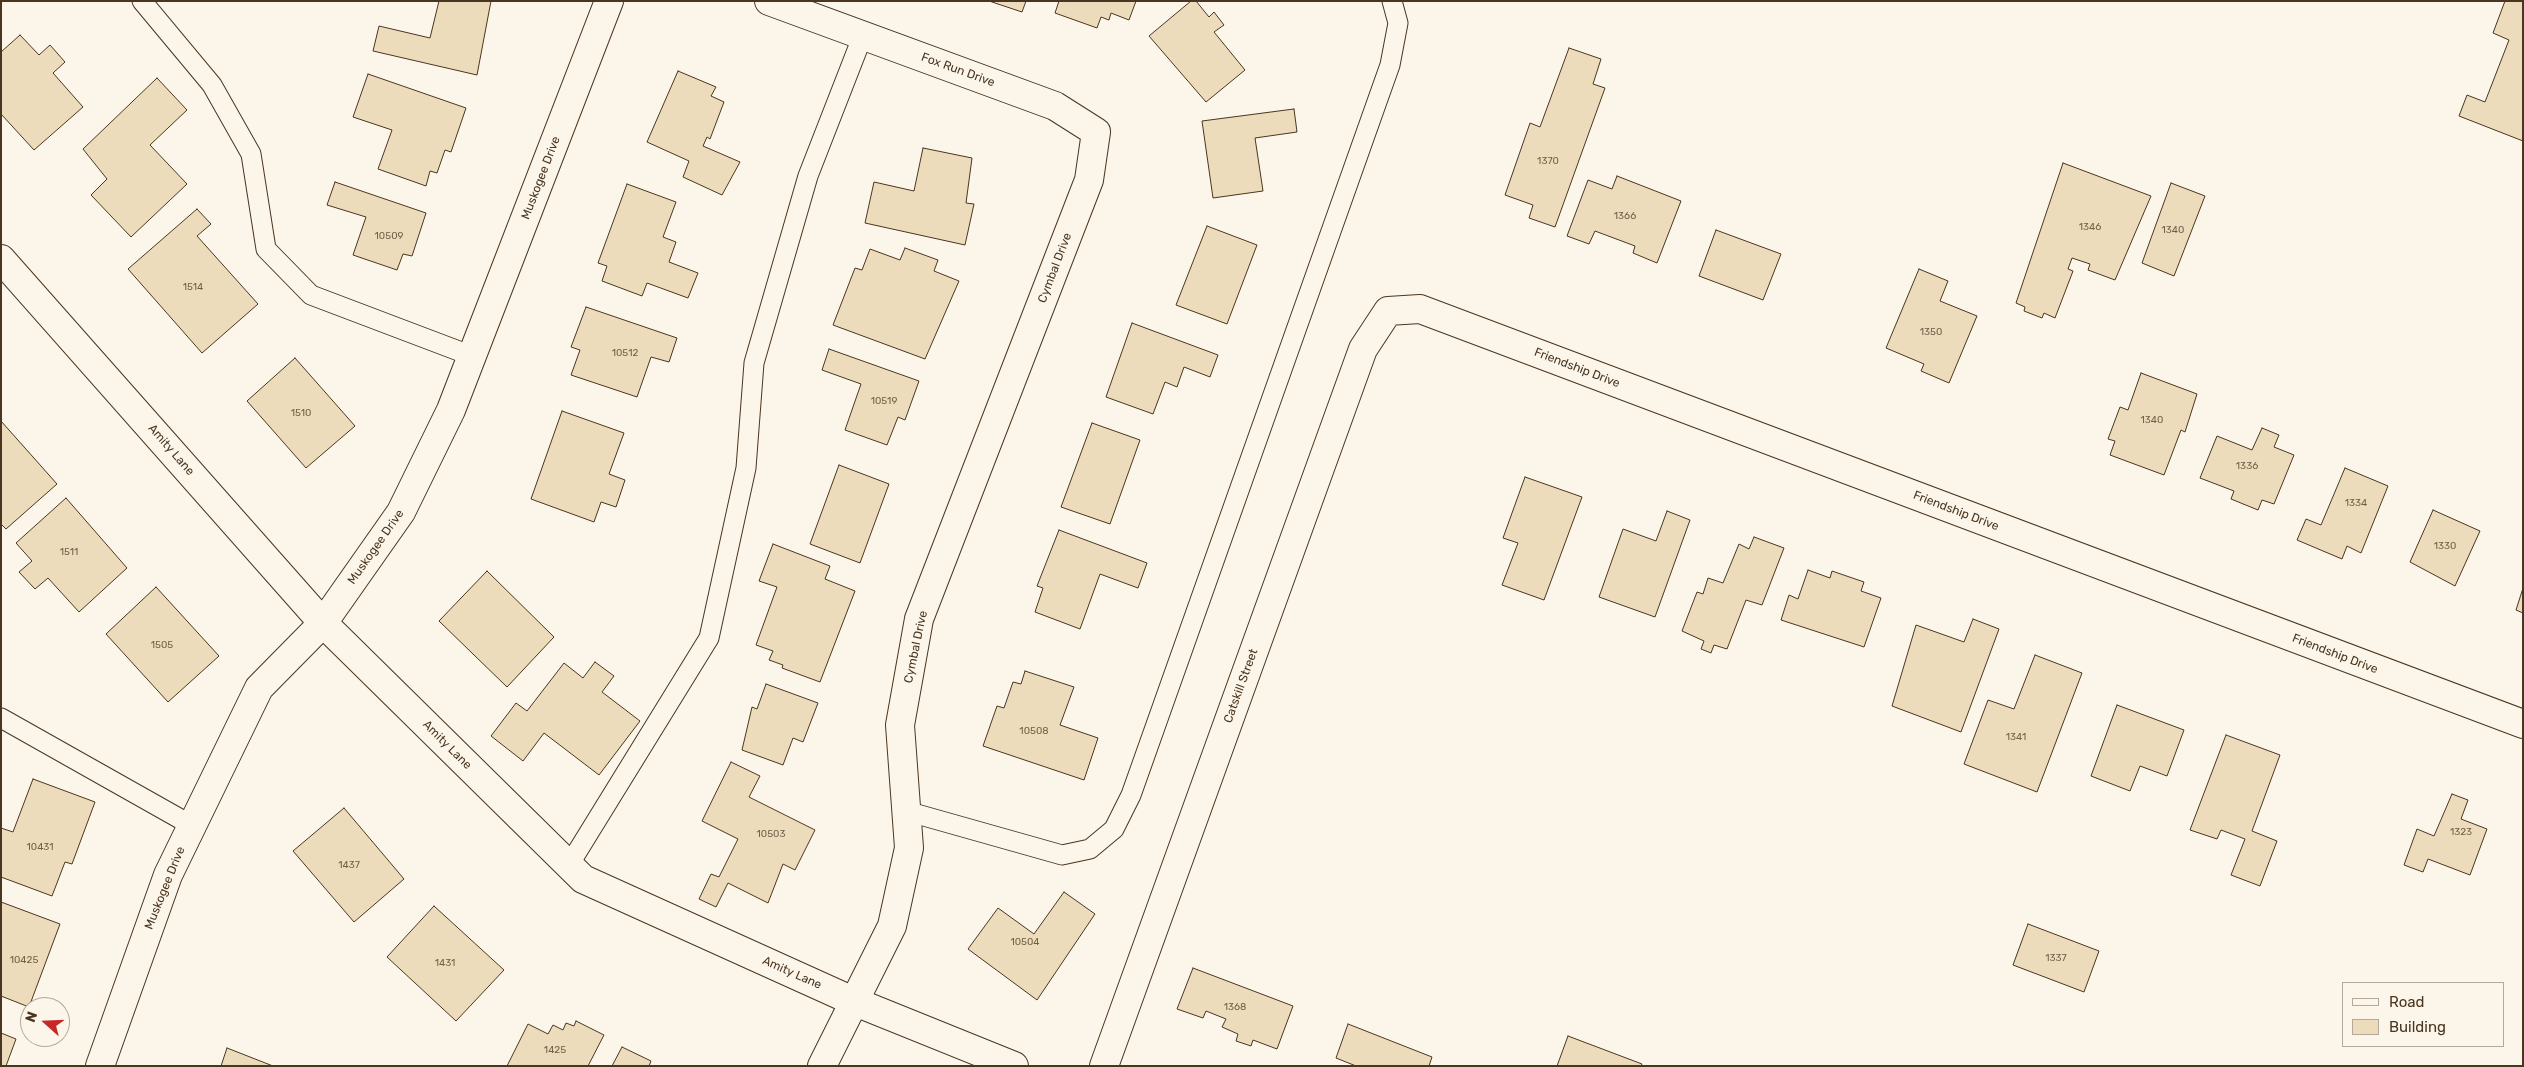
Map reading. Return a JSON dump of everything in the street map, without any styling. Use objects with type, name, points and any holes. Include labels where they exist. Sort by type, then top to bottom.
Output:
[{"type":"street","name":"Muskogee Drive","points":[[100,1066],[168,875],[259,688],[323,622],[401,512],[451,410],[609,1]]},
{"type":"street","name":"Fox Run Drive","points":[[769,1],[1055,106],[1096,132],[1089,180]]},
{"type":"street","name":"Cymbal Drive","points":[[822,1066],[892,926],[909,848],[900,725],[919,620],[1089,180]]},
{"type":"street","name":"Amity Lane","points":[[1,259],[323,622],[583,879],[853,1001],[1014,1066]]},
{"type":"street","name":"Friendship Drive","points":[[1388,311],[1420,309],[2523,724]]},
{"type":"street","name":"Catskill Street","points":[[1104,1066],[1363,349],[1388,311]]},
{"type":"lane","points":[[142,1],[212,85],[251,154],[266,249],[312,295],[472,356]]},
{"type":"lane","points":[[906,811],[1062,854],[1090,849],[1114,829],[1131,795],[1390,65],[1398,22],[1392,1]]},
{"type":"lane","points":[[569,865],[709,638],[746,468],[754,363],[808,176],[863,36]]},
{"type":"lane","points":[[1,718],[191,825]]},
{"type":"building","points":[[439,1],[491,1],[477,75],[373,51],[379,26],[430,38]]},
{"type":"building","points":[[989,1],[1026,1],[1022,12]]},
{"type":"building","points":[[1059,1],[1136,1],[1129,20],[1111,13],[1109,20],[1101,17],[1097,28],[1055,13]]},
{"type":"building","points":[[1191,1],[1196,1],[1209,17],[1214,12],[1224,25],[1214,32],[1245,70],[1206,102],[1149,36]]},
{"type":"building","points":[[2505,1],[2523,1],[2523,141],[2459,116],[2467,95],[2485,102],[2509,40],[2493,33]]},
{"type":"building","points":[[20,35],[39,55],[50,45],[65,62],[53,73],[83,107],[34,150],[1,114],[1,52]]},
{"type":"building","points":[[1569,48],[1601,59],[1593,84],[1605,88],[1555,227],[1529,218],[1533,205],[1505,195],[1530,123],[1540,127]]},
{"type":"building","points":[[678,71],[716,87],[711,96],[724,102],[710,139],[707,137],[703,146],[740,162],[722,195],[683,177],[689,161],[647,142]]},
{"type":"building","points":[[368,74],[466,108],[451,152],[445,150],[437,173],[430,171],[426,186],[378,169],[392,130],[353,117]]},
{"type":"building","points":[[157,78],[187,110],[150,145],[187,184],[131,237],[91,195],[107,179],[83,149]]},
{"type":"building","points":[[1294,109],[1297,132],[1255,138],[1263,191],[1213,198],[1202,121]]},
{"type":"building","points":[[923,148],[972,158],[966,203],[974,204],[965,245],[865,223],[874,182],[914,191]]},
{"type":"building","points":[[2063,163],[2151,196],[2115,280],[2088,270],[2090,264],[2072,258],[2068,269],[2073,271],[2055,318],[2044,313],[2042,318],[2024,311],[2025,307],[2016,303]]},
{"type":"building","points":[[1617,176],[1681,201],[1657,263],[1633,253],[1635,246],[1595,231],[1589,244],[1567,236],[1588,180],[1612,189]]},
{"type":"building","points":[[335,182],[426,213],[412,256],[403,254],[397,270],[353,255],[366,217],[327,205]]},
{"type":"building","points":[[2171,183],[2205,196],[2174,276],[2142,263]]},
{"type":"building","points":[[627,184],[676,202],[663,237],[676,242],[669,262],[698,273],[688,298],[647,283],[642,296],[602,281],[607,266],[598,263]]},
{"type":"building","points":[[197,209],[211,224],[197,236],[258,304],[202,353],[128,269]]},
{"type":"building","points":[[1207,226],[1257,245],[1227,324],[1176,305]]},
{"type":"building","points":[[1716,230],[1781,254],[1763,300],[1699,276]]},
{"type":"building","points":[[905,248],[938,260],[934,271],[959,281],[925,359],[833,325],[855,268],[862,270],[870,249],[900,260]]},
{"type":"building","points":[[1919,269],[1948,281],[1940,301],[1977,316],[1949,383],[1921,371],[1924,364],[1886,348]]},
{"type":"building","points":[[586,307],[677,338],[669,362],[651,357],[637,397],[571,375],[580,350],[571,347]]},
{"type":"building","points":[[1132,323],[1218,355],[1210,377],[1184,367],[1177,387],[1165,382],[1153,414],[1106,397]]},
{"type":"building","points":[[829,349],[919,381],[905,420],[898,417],[887,445],[845,430],[861,384],[822,370]]},
{"type":"building","points":[[295,358],[355,426],[306,468],[247,401]]},
{"type":"building","points":[[2141,373],[2197,394],[2185,432],[2181,430],[2164,475],[2110,455],[2115,441],[2108,439],[2120,407],[2128,410]]},
{"type":"building","points":[[562,411],[624,433],[609,474],[625,480],[616,507],[601,502],[594,522],[531,499]]},
{"type":"building","points":[[1,421],[57,484],[6,529],[1,524]]},
{"type":"building","points":[[1092,423],[1140,440],[1110,524],[1061,507]]},
{"type":"building","points":[[2262,428],[2279,435],[2274,447],[2294,455],[2274,504],[2262,500],[2258,510],[2231,499],[2234,491],[2200,478],[2217,436],[2252,450]]},
{"type":"building","points":[[839,465],[889,484],[860,563],[810,544]]},
{"type":"building","points":[[2345,468],[2388,486],[2361,553],[2347,546],[2342,559],[2297,540],[2306,519],[2321,525]]},
{"type":"building","points":[[1525,477],[1582,497],[1544,600],[1502,585],[1518,543],[1503,538]]},
{"type":"building","points":[[66,498],[127,568],[79,612],[48,578],[35,589],[19,572],[32,561],[16,543]]},
{"type":"building","points":[[2433,510],[2480,531],[2455,586],[2410,562]]},
{"type":"building","points":[[1667,511],[1690,520],[1655,617],[1599,597],[1623,529],[1656,541]]},
{"type":"building","points":[[1059,530],[1147,563],[1138,588],[1100,574],[1080,629],[1035,612],[1043,588],[1037,586]]},
{"type":"building","points":[[1754,537],[1784,548],[1762,605],[1746,600],[1727,649],[1714,645],[1711,653],[1701,649],[1704,641],[1682,631],[1697,592],[1703,594],[1708,578],[1723,583],[1739,544],[1749,549]]},
{"type":"building","points":[[773,544],[830,566],[825,579],[855,591],[820,682],[782,668],[783,665],[769,660],[773,651],[756,645],[777,587],[759,581]]},
{"type":"building","points":[[1808,570],[1830,578],[1832,571],[1864,582],[1861,591],[1881,598],[1864,647],[1781,620],[1789,595],[1798,599]]},
{"type":"building","points":[[487,571],[554,637],[507,687],[439,621]]},
{"type":"building","points":[[156,587],[219,656],[168,702],[106,634]]},
{"type":"building","points":[[2523,588],[2523,613],[2516,610]]},
{"type":"building","points":[[1973,619],[1999,629],[1961,732],[1892,706],[1916,625],[1964,642]]},
{"type":"building","points":[[2035,655],[2082,673],[2037,792],[1964,764],[1988,700],[2014,709]]},
{"type":"building","points":[[595,662],[614,676],[602,692],[640,721],[599,775],[544,733],[523,761],[491,736],[516,703],[527,711],[564,663],[583,678]]},
{"type":"building","points":[[1025,671],[1074,687],[1060,725],[1098,738],[1084,780],[983,746],[997,706],[1004,708],[1013,682],[1021,684]]},
{"type":"building","points":[[766,684],[818,703],[803,742],[793,738],[783,765],[742,750],[752,707],[757,709]]},
{"type":"building","points":[[2117,705],[2184,730],[2167,776],[2140,766],[2130,791],[2091,776]]},
{"type":"building","points":[[2226,735],[2280,755],[2252,831],[2277,841],[2260,886],[2231,875],[2245,839],[2221,830],[2217,839],[2190,830]]},
{"type":"building","points":[[731,762],[760,776],[749,797],[815,830],[795,870],[783,864],[768,903],[728,883],[716,907],[699,899],[711,874],[719,877],[738,839],[702,821]]},
{"type":"building","points":[[33,779],[95,802],[72,864],[65,862],[52,896],[1,877],[1,828],[13,832]]},
{"type":"building","points":[[2452,794],[2468,800],[2461,819],[2487,829],[2470,875],[2428,859],[2423,872],[2404,865],[2417,829],[2434,836]]},
{"type":"building","points":[[344,808],[404,879],[354,922],[293,851]]},
{"type":"building","points":[[1064,892],[1095,914],[1037,1000],[968,949],[998,908],[1034,934]]},
{"type":"building","points":[[1,902],[60,924],[33,997],[20,997],[20,1003],[1,996]]},
{"type":"building","points":[[434,906],[504,970],[456,1021],[387,957]]},
{"type":"building","points":[[2028,924],[2099,951],[2084,992],[2013,965]]},
{"type":"building","points":[[1193,968],[1293,1006],[1277,1049],[1253,1040],[1251,1046],[1236,1041],[1238,1034],[1222,1027],[1226,1019],[1206,1011],[1203,1018],[1177,1009]]},
{"type":"building","points":[[576,1021],[604,1035],[588,1066],[507,1066],[528,1024],[548,1034],[553,1025],[563,1030],[566,1023],[574,1026]]},
{"type":"building","points":[[1348,1024],[1432,1057],[1429,1066],[1356,1066],[1336,1058]]},
{"type":"building","points":[[1,1033],[16,1039],[6,1066],[1,1066]]},
{"type":"building","points":[[1568,1036],[1642,1064],[1641,1066],[1557,1066]]},
{"type":"building","points":[[622,1047],[651,1061],[649,1066],[612,1066]]},
{"type":"building","points":[[227,1048],[273,1066],[221,1066]]}]
